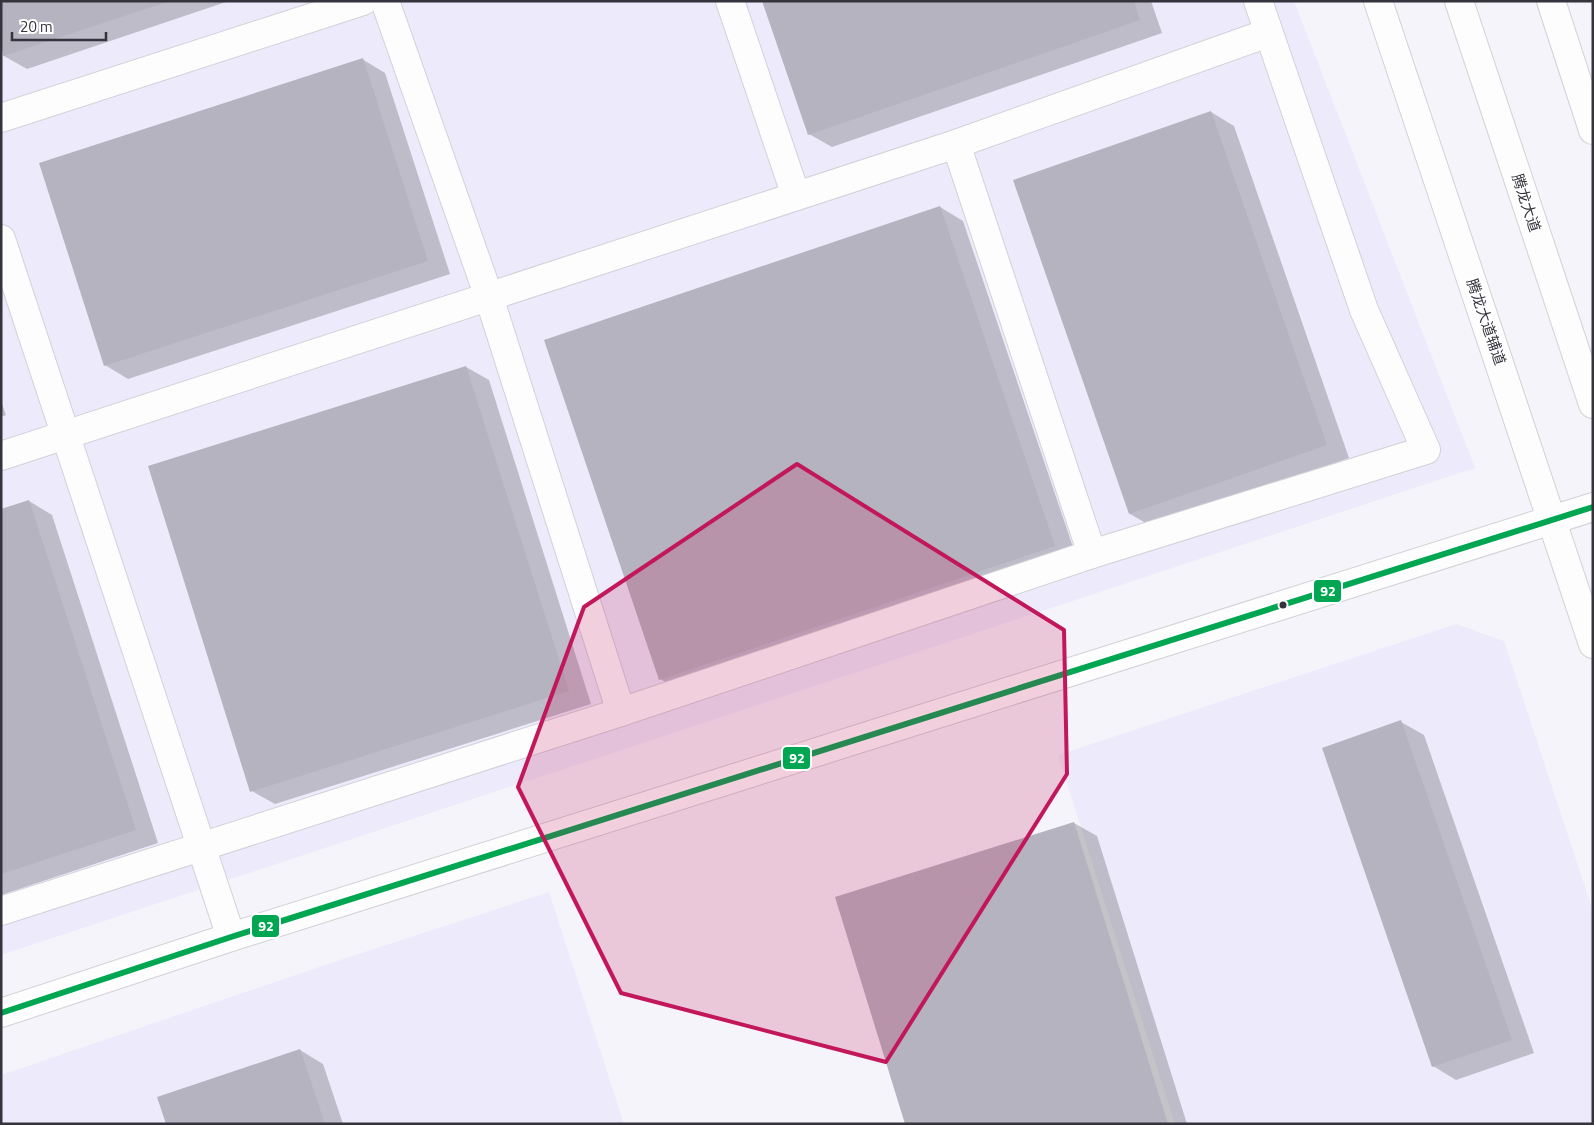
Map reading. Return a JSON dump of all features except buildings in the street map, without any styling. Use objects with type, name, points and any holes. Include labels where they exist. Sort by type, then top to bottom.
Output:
[{"type":"street","points":[[1,118],[363,1]]},
{"type":"street","points":[[385,1],[489,297],[621,712]]},
{"type":"street","points":[[730,1],[796,196]]},
{"type":"street","points":[[1,911],[201,845],[621,712],[1092,554],[1426,450],[1364,310],[1258,1]]},
{"type":"street","name":"腾龙大道辅道","points":[[1378,1],[1593,644]]},
{"type":"street","name":"腾龙大道","points":[[1459,1],[1593,404]]},
{"type":"street","points":[[1552,1],[1593,128]]},
{"type":"street","points":[[1567,1],[1593,128]]},
{"type":"street","points":[[1,456],[956,144],[1268,33]]},
{"type":"street","points":[[956,144],[1092,554]]},
{"type":"street","points":[[1,239],[232,937]]},
{"type":"street","points":[[1,1013],[232,937],[1553,521],[1593,506]]},
{"type":"highlighted area","points":[[797,464],[1064,630],[1067,774],[886,1062],[621,993],[518,787],[584,607]]},
{"type":"shaded area","points":[[1,1],[1294,1],[1475,468],[1,955]]},
{"type":"shaded area","points":[[1456,624],[1504,641],[1593,911],[1593,1124],[1175,1124],[1058,755]]},
{"type":"shaded area","points":[[549,892],[624,1124],[1,1124],[1,1075],[334,962]]},
{"type":"transit line","name":"92","points":[[1,1013],[231,937],[1593,507]]}]
